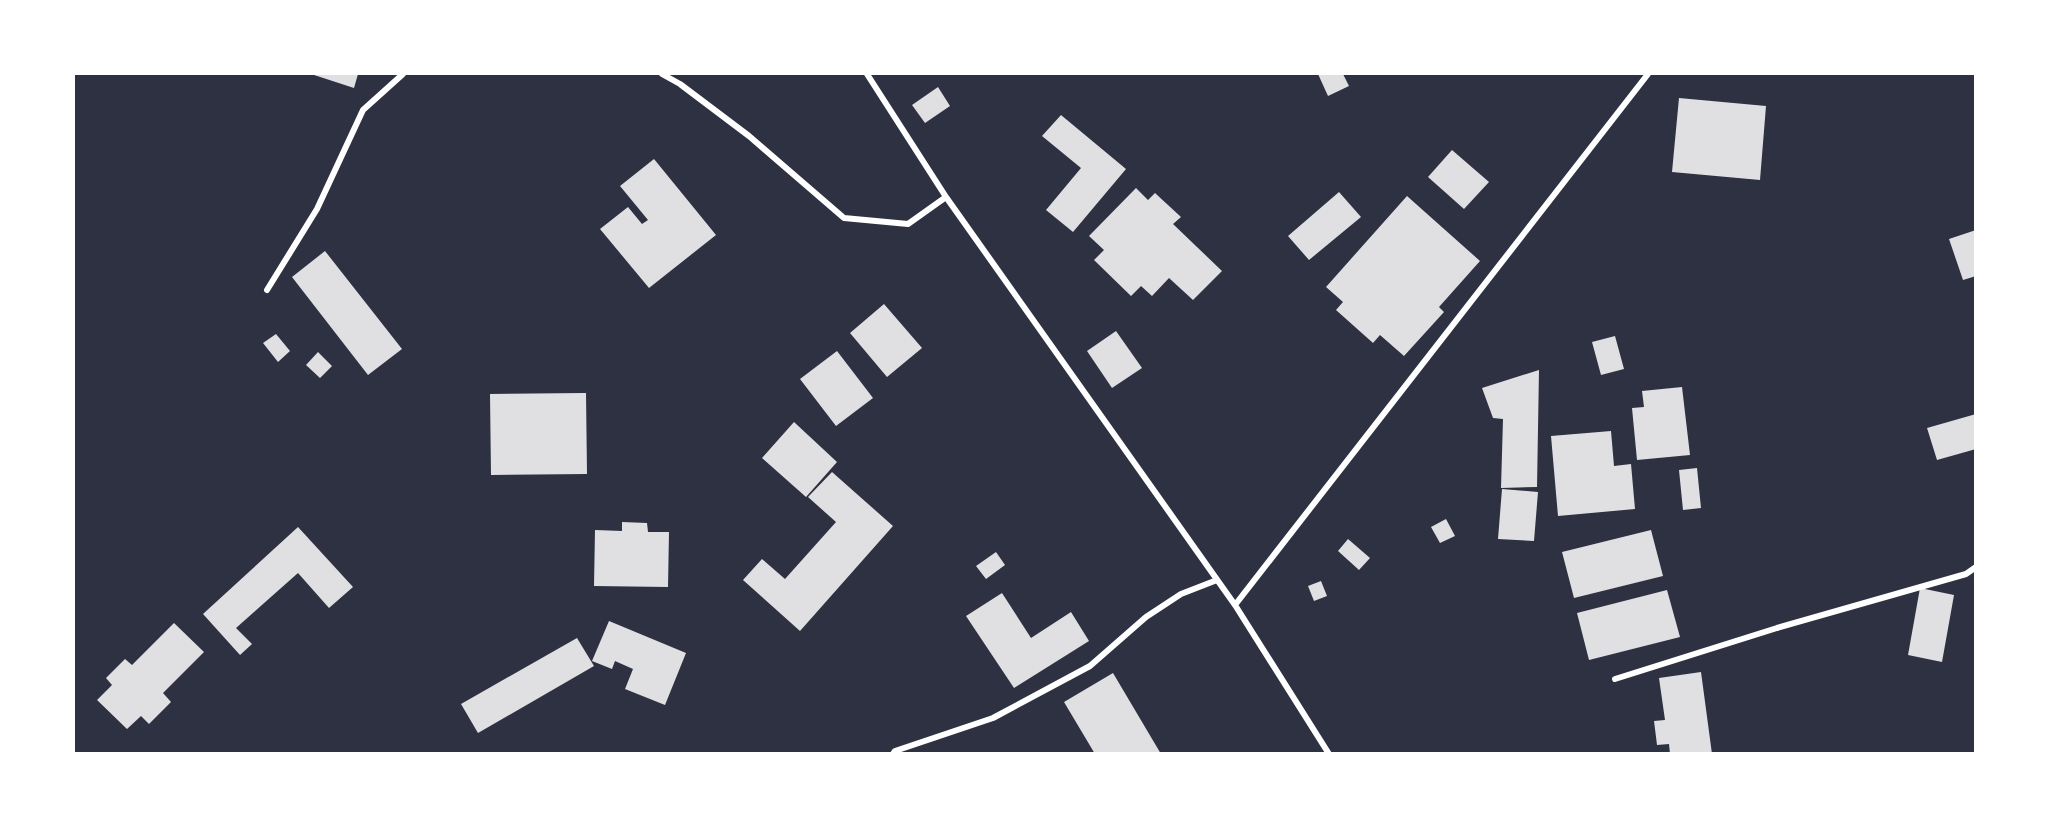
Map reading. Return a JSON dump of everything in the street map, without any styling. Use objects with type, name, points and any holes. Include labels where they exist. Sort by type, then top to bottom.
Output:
[{"type":"street","points":[[267,290],[316,209],[363,110],[403,74]]},
{"type":"street","points":[[662,74],[680,84],[749,136],[844,218],[908,224],[946,197]]},
{"type":"street","points":[[867,74],[946,197],[1236,605],[1329,753]]},
{"type":"street","points":[[1236,605],[1648,74]]},
{"type":"street","points":[[1615,678],[1776,628],[1966,574],[1976,567]]},
{"type":"street","points":[[893,753],[1003,713],[1090,666],[1146,617],[1181,594],[1217,580]]},
{"type":"building","points":[[311,74],[358,74],[354,88]]},
{"type":"building","points":[[1318,74],[1343,74],[1349,86],[1328,96]]},
{"type":"building","points":[[938,87],[950,106],[925,123],[912,105]]},
{"type":"building","points":[[1679,98],[1766,106],[1760,180],[1672,172]]},
{"type":"building","points":[[1061,115],[1126,169],[1073,232],[1046,210],[1081,168],[1042,136]]},
{"type":"building","points":[[1452,150],[1489,182],[1464,209],[1428,177]]},
{"type":"building","points":[[654,159],[716,235],[649,288],[600,229],[628,207],[642,224],[648,220],[620,186]]},
{"type":"building","points":[[1136,188],[1148,200],[1155,193],[1181,217],[1173,224],[1222,271],[1193,300],[1169,278],[1152,296],[1141,286],[1131,296],[1094,260],[1104,250],[1089,236]]},
{"type":"building","points":[[1339,192],[1361,217],[1309,260],[1288,236]]},
{"type":"building","points":[[1407,196],[1480,261],[1439,307],[1444,312],[1404,356],[1380,335],[1373,343],[1336,310],[1343,302],[1326,287]]},
{"type":"building","points":[[1976,230],[1976,276],[1963,280],[1949,239]]},
{"type":"building","points":[[325,251],[402,349],[368,375],[292,277]]},
{"type":"building","points":[[884,304],[922,348],[887,377],[850,333]]},
{"type":"building","points":[[1116,331],[1142,368],[1112,388],[1087,351]]},
{"type":"building","points":[[276,334],[290,351],[278,362],[263,343]]},
{"type":"building","points":[[1615,336],[1624,369],[1601,375],[1592,342]]},
{"type":"building","points":[[837,351],[873,398],[836,426],[800,379]]},
{"type":"building","points":[[318,352],[332,366],[320,378],[306,365]]},
{"type":"building","points":[[1539,370],[1537,487],[1501,488],[1503,419],[1493,418],[1482,388]]},
{"type":"building","points":[[1682,387],[1690,455],[1637,460],[1632,408],[1644,407],[1642,391]]},
{"type":"building","points":[[586,393],[587,474],[491,475],[490,394]]},
{"type":"building","points":[[1976,414],[1976,449],[1937,460],[1927,428]]},
{"type":"building","points":[[794,422],[837,462],[806,497],[762,458]]},
{"type":"building","points":[[1611,431],[1614,466],[1631,464],[1635,509],[1558,516],[1551,436]]},
{"type":"building","points":[[1697,468],[1701,508],[1683,510],[1679,470]]},
{"type":"building","points":[[832,472],[893,526],[800,631],[743,580],[762,559],[785,579],[836,522],[808,497]]},
{"type":"building","points":[[1502,489],[1538,492],[1534,541],[1498,539]]},
{"type":"building","points":[[1446,519],[1455,536],[1440,543],[1431,527]]},
{"type":"building","points":[[622,522],[647,523],[648,532],[669,532],[668,587],[594,586],[595,530],[622,531]]},
{"type":"building","points":[[298,527],[353,587],[329,608],[298,573],[236,628],[252,644],[240,655],[203,614]]},
{"type":"building","points":[[1651,530],[1663,576],[1574,598],[1562,552]]},
{"type":"building","points":[[1348,539],[1370,558],[1359,570],[1338,551]]},
{"type":"building","points":[[996,552],[1005,565],[986,579],[976,566]]},
{"type":"building","points":[[1321,581],[1327,596],[1314,601],[1308,586]]},
{"type":"building","points":[[1920,588],[1954,595],[1942,662],[1908,655]]},
{"type":"building","points":[[1667,590],[1680,637],[1589,660],[1577,613]]},
{"type":"building","points":[[1002,593],[1031,638],[1071,612],[1089,641],[1014,688],[966,616]]},
{"type":"building","points":[[609,621],[686,653],[665,705],[625,689],[633,669],[615,661],[612,669],[592,661]]},
{"type":"building","points":[[174,623],[204,652],[163,693],[171,702],[149,724],[141,716],[127,729],[97,700],[112,685],[106,678],[125,659],[132,665]]},
{"type":"building","points":[[577,638],[594,666],[478,733],[461,704]]},
{"type":"building","points":[[1701,672],[1712,754],[1670,754],[1669,744],[1657,745],[1654,721],[1665,720],[1659,678]]},
{"type":"building","points":[[1113,673],[1161,754],[1095,754],[1064,702]]}]
